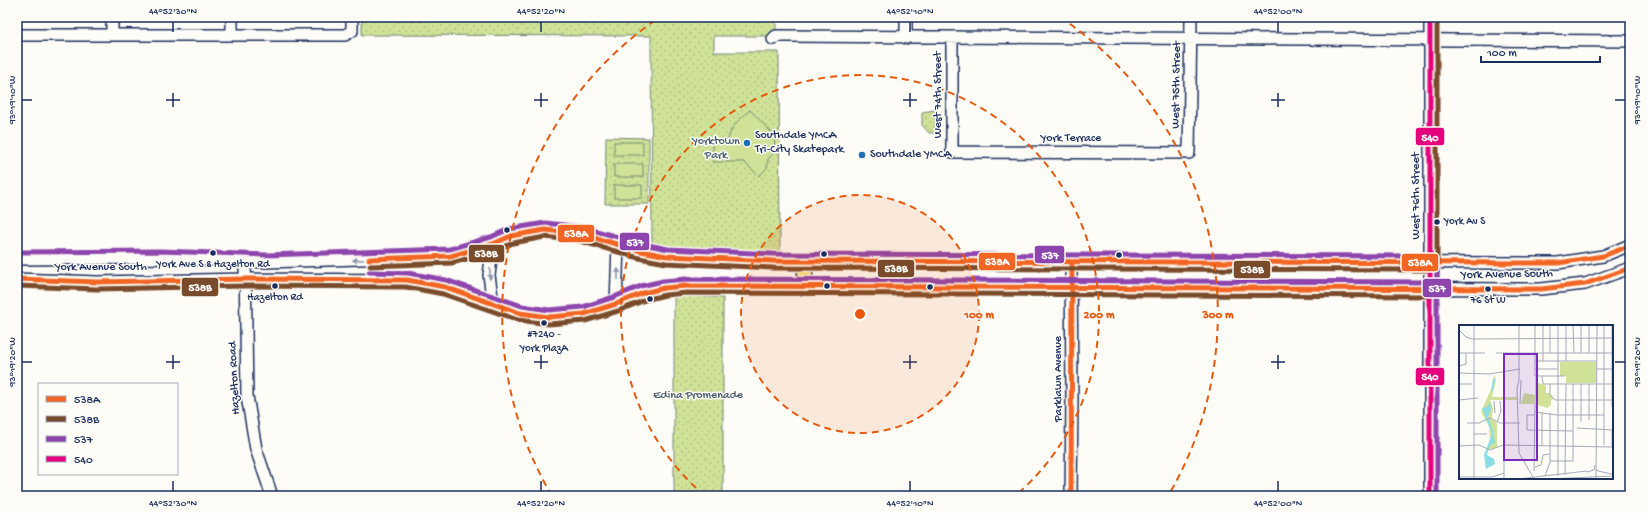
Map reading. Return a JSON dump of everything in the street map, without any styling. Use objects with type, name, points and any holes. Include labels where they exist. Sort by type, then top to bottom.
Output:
[{"type":"main road","points":[[805,261],[806,286]]},
{"type":"street","points":[[112,17],[112,35]]},
{"type":"street","points":[[232,17],[232,35]]},
{"type":"street","points":[[17,35],[349,34],[352,31],[352,17]]},
{"type":"street","points":[[906,17],[906,38]]},
{"type":"street","name":"West 75th Street","points":[[1189,153],[1191,17]]},
{"type":"street","name":"West 76th Street","points":[[1430,17],[1430,496]]},
{"type":"street","points":[[773,39],[776,36],[906,38],[1630,41]]},
{"type":"street","name":"West 74th Street","points":[[952,38],[952,152]]},
{"type":"street","name":"York Terrace","points":[[952,152],[1189,153]]},
{"type":"street","name":"York Avenue South","points":[[17,258],[161,258],[318,261],[452,256],[493,244],[511,236],[545,230],[581,234],[641,251],[667,256],[805,261],[1558,263],[1603,256],[1630,245]]},
{"type":"street","points":[[493,244],[489,275],[493,304]]},
{"type":"street","points":[[616,304],[618,244]]},
{"type":"street","name":"Hazelton Road","points":[[245,260],[247,396],[256,449],[272,496]]},
{"type":"street","name":"Parklawn Avenue","points":[[1071,496],[1072,261]]},
{"type":"street","name":"York Avenue South","points":[[17,279],[97,282],[245,279],[407,280],[445,287],[520,313],[549,317],[584,314],[616,304],[643,293],[664,288],[686,286],[1541,289],[1585,284],[1630,268]]},
{"type":"green space","name":"Yorktown Park","points":[[362,17],[776,17],[776,36],[714,36],[714,52],[779,52],[780,252],[666,249],[652,246],[651,36],[362,35]]},
{"type":"green space","name":"Southdale YMCA Tri-City Skatepark","points":[[750,110],[775,136],[774,153],[768,159],[767,168],[759,176],[744,162],[713,162],[713,143],[727,143],[735,124]]},
{"type":"green space","points":[[935,110],[936,133],[929,133],[922,125],[922,112]]},
{"type":"green space","points":[[606,137],[649,138],[649,204],[605,204]]},
{"type":"green space","points":[[614,142],[643,142],[643,155],[614,155]]},
{"type":"green space","points":[[614,164],[643,164],[643,177],[614,177]]},
{"type":"green space","points":[[614,185],[642,185],[642,198],[614,198]]},
{"type":"green space","name":"Edina Promenade","points":[[674,295],[723,298],[723,496],[674,496]]},
{"type":"transit line","name":"540","points":[[1430,17],[1430,496]]},
{"type":"transit line","name":"538B","points":[[17,286],[97,289],[245,286],[406,287],[443,294],[518,320],[549,324],[585,321],[618,311],[645,300],[665,295],[686,293],[1431,296],[1437,289],[1437,17]]},
{"type":"transit line","name":"537","points":[[17,252],[161,251],[266,255],[450,249],[491,237],[509,229],[545,223],[582,227],[643,244],[668,249],[773,254],[1431,256],[1437,263],[1437,496]]},
{"type":"transit line","name":"538A","points":[[369,259],[451,256],[493,244],[511,236],[545,230],[581,234],[641,251],[667,256],[773,261],[1558,263],[1603,256],[1629,246]]},
{"type":"transit line","name":"538B","points":[[370,266],[452,263],[495,251],[513,243],[545,237],[580,241],[639,258],[666,263],[773,268],[1430,270]]},
{"type":"transit line","name":"538A","points":[[1071,496],[1072,264]]},
{"type":"transit line","name":"538A","points":[[17,279],[97,282],[245,279],[407,280],[445,287],[520,313],[549,317],[584,314],[616,304],[643,293],[664,288],[686,286],[1541,289],[1585,284],[1630,268]]},
{"type":"transit line","name":"537","points":[[369,272],[408,273],[446,280],[522,306],[549,310],[583,307],[641,286],[663,281],[686,279],[1430,282]]},
{"type":"place","name":"Southdale YMCA Tri-City Skatepark","points":[[747,143]]},
{"type":"place","name":"Southdale YMCA","points":[[862,155]]},
{"type":"place","name":"York Av S","points":[[1437,222]]},
{"type":"place","name":"York Ave S & Hazelton Rd","points":[[213,253]]},
{"type":"place","name":"Hazelton Rd","points":[[275,286]]},
{"type":"place","name":"76 St W","points":[[1488,289]]},
{"type":"place","name":"#7240 - York PlazA","points":[[544,323]]}]
